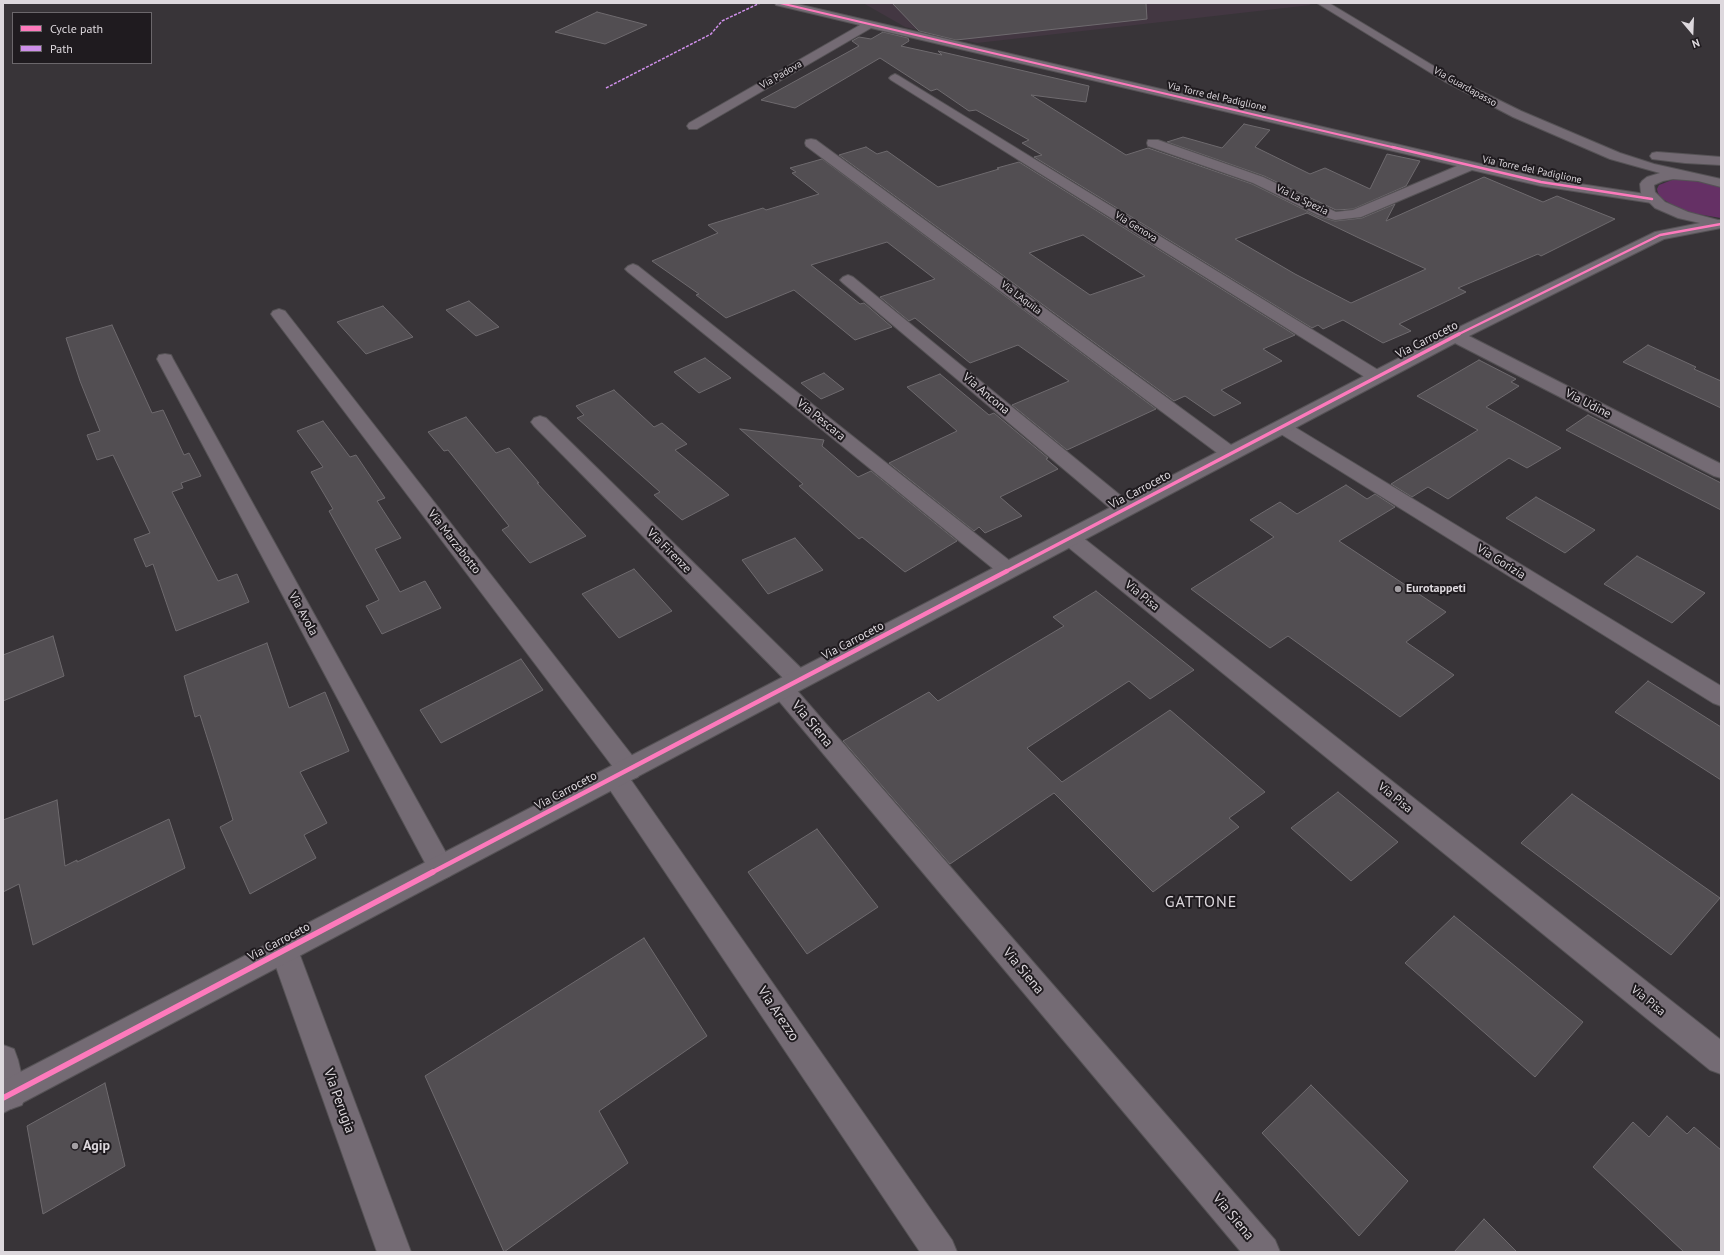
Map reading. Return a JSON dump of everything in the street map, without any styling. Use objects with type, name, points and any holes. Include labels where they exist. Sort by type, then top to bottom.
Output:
[{"type":"street","name":"Via Torre del Padiglione","points":[[780,3],[1540,182],[1587,190],[1651,194]]},
{"type":"street","name":"Via Guardapasso","points":[[1322,3],[1456,84],[1555,132],[1616,156],[1650,167],[1693,176]]},
{"type":"street","name":"Via Padova","points":[[693,126],[869,24]]},
{"type":"street","name":"Via Genova","points":[[895,78],[1377,376]]},
{"type":"street","points":[[1555,132],[1611,147],[1637,152],[1685,160],[1721,161]]},
{"type":"street","name":"Via L'Aquila","points":[[811,143],[1231,454]]},
{"type":"street","name":"Via La Spezia","points":[[1153,143],[1258,180],[1323,212],[1335,216],[1347,216],[1359,212],[1472,165]]},
{"type":"street","name":"Via Guardapasso","points":[[1616,156],[1651,194]]},
{"type":"street","points":[[1693,176],[1721,183]]},
{"type":"street","points":[[1660,235],[1665,222],[1651,194],[1652,180],[1661,177],[1721,176]]},
{"type":"street","points":[[1651,194],[1683,215],[1721,223]]},
{"type":"street","name":"Via Carroceto","points":[[7,1096],[1455,336],[1660,235],[1721,223]]},
{"type":"street","name":"Via Pescara","points":[[633,269],[1008,570]]},
{"type":"street","name":"Via Ancona","points":[[848,280],[1124,509]]},
{"type":"street","name":"Via Marzabotto","points":[[279,314],[622,773]]},
{"type":"street","name":"Via Udine","points":[[1455,336],[1721,472]]},
{"type":"street","name":"Via Avola","points":[[165,359],[441,868]]},
{"type":"street","name":"Via Firenze","points":[[540,422],[790,685]]},
{"type":"street","name":"Via Gorizia","points":[[1282,427],[1721,697]]},
{"type":"street","name":"Via Pisa","points":[[1070,538],[1721,1059]]},
{"type":"street","name":"Via Siena","points":[[790,685],[1263,1252]]},
{"type":"street","name":"Via Arezzo","points":[[622,773],[940,1252]]},
{"type":"street","name":"Via Perugia","points":[[284,950],[394,1252]]},
{"type":"street","points":[[3,1060],[7,1096]]},
{"type":"shaded area","points":[[863,3],[1307,3],[1311,5],[977,43],[905,27]]},
{"type":"shaded area","points":[[1672,180],[1693,180],[1721,187],[1721,218],[1691,213],[1679,209],[1661,198],[1657,189],[1659,185]]},
{"type":"building","points":[[892,3],[1146,3],[1147,19],[956,40],[919,31]]},
{"type":"building","points":[[597,12],[647,25],[605,44],[555,32]]},
{"type":"building","points":[[883,32],[908,38],[909,41],[901,46],[942,55],[938,51],[1089,86],[1086,102],[1031,95],[1126,155],[1148,148],[1252,184],[1317,216],[1335,221],[1362,218],[1395,204],[1386,221],[1484,177],[1543,202],[1557,196],[1615,219],[1541,256],[1538,254],[1458,288],[1466,292],[1399,324],[1411,331],[1383,343],[1343,320],[1323,329],[1318,325],[1312,328],[1034,157],[1042,155],[1022,143],[1029,140],[976,110],[969,111],[937,89],[931,91],[880,58],[795,108],[761,100],[859,46],[852,41],[859,37],[871,39]],"holes":[[[1307,213],[1426,269],[1351,303],[1295,274],[1235,239]]]},
{"type":"building","points":[[1244,124],[1270,130],[1255,147],[1310,174],[1325,168],[1370,189],[1387,154],[1420,161],[1406,186],[1353,209],[1336,210],[1264,176],[1167,142],[1183,137],[1222,148]]},
{"type":"building","points":[[866,147],[877,154],[887,151],[938,187],[1019,162],[1295,335],[1263,349],[1282,361],[1221,390],[1241,403],[1214,416],[1185,396],[1174,401],[839,155]],"holes":[[[1083,235],[1145,276],[1090,295],[1029,253]]]},
{"type":"building","points":[[822,159],[1156,409],[1067,450],[1012,405],[1069,381],[1018,345],[970,363],[915,318],[909,321],[880,297],[935,279],[887,242],[811,265],[860,304],[864,303],[892,327],[855,340],[794,290],[726,318],[696,295],[699,294],[652,261],[718,233],[708,225],[763,208],[766,210],[819,194],[792,173],[796,172],[790,168]]},
{"type":"building","points":[[469,301],[499,327],[476,336],[446,310]]},
{"type":"building","points":[[383,306],[413,337],[366,354],[337,322]]},
{"type":"building","points":[[112,325],[152,413],[163,410],[184,455],[189,453],[201,476],[181,483],[183,488],[172,492],[218,581],[237,574],[249,602],[176,631],[153,564],[146,567],[134,539],[150,533],[113,455],[97,460],[87,435],[100,431],[80,381],[66,338]]},
{"type":"building","points":[[1648,345],[1696,367],[1694,369],[1721,381],[1721,408],[1623,362]]},
{"type":"building","points":[[705,358],[731,378],[699,393],[674,372]]},
{"type":"building","points":[[1479,360],[1516,379],[1511,382],[1519,386],[1486,407],[1561,448],[1527,468],[1509,458],[1448,499],[1428,487],[1412,497],[1391,484],[1478,430],[1417,396]]},
{"type":"building","points":[[824,373],[844,389],[821,399],[801,383]]},
{"type":"building","points":[[940,374],[989,415],[994,413],[1048,458],[1046,459],[1058,469],[1000,497],[1022,516],[985,533],[979,527],[974,531],[889,463],[957,431],[907,387]]},
{"type":"building","points":[[614,390],[654,427],[662,423],[687,444],[675,450],[729,495],[682,520],[654,495],[660,492],[577,418],[584,415],[576,406]]},
{"type":"building","points":[[1588,415],[1721,483],[1721,510],[1566,430]]},
{"type":"building","points":[[466,417],[496,453],[509,448],[539,483],[537,483],[586,536],[530,563],[502,530],[509,526],[448,450],[444,451],[428,432]]},
{"type":"building","points":[[323,421],[350,457],[356,455],[385,498],[377,501],[401,538],[375,549],[400,592],[425,581],[441,608],[382,634],[366,606],[379,600],[329,511],[333,509],[311,472],[323,467],[297,431]]},
{"type":"building","points":[[740,429],[824,440],[822,446],[858,477],[871,471],[957,541],[905,572],[862,537],[859,539],[799,486],[803,484]]},
{"type":"building","points":[[1346,485],[1367,499],[1375,494],[1395,507],[1339,541],[1446,612],[1406,642],[1454,675],[1400,717],[1288,636],[1270,648],[1191,589],[1274,537],[1250,520],[1280,502],[1297,514]]},
{"type":"building","points":[[1536,497],[1595,530],[1565,553],[1506,518]]},
{"type":"building","points":[[795,538],[823,570],[768,594],[742,560]]},
{"type":"building","points":[[1637,556],[1705,593],[1672,623],[1604,584]]},
{"type":"building","points":[[634,569],[672,611],[619,638],[582,594]]},
{"type":"building","points":[[1096,591],[1194,670],[1150,699],[1129,681],[1027,748],[1062,782],[1170,710],[1265,792],[1229,818],[1239,827],[1153,892],[1054,793],[950,864],[843,741],[929,692],[938,701],[1064,626],[1053,617]]},
{"type":"building","points":[[53,636],[64,676],[3,701],[3,655]]},
{"type":"building","points":[[267,643],[289,708],[325,692],[349,751],[300,772],[327,823],[304,835],[316,858],[250,894],[220,827],[233,820],[200,715],[195,717],[184,676]]},
{"type":"building","points":[[521,659],[543,690],[441,743],[420,710]]},
{"type":"building","points":[[1648,681],[1721,727],[1721,780],[1615,712]]},
{"type":"building","points":[[1338,792],[1398,842],[1351,881],[1291,828]]},
{"type":"building","points":[[1572,794],[1720,898],[1671,955],[1521,843]]},
{"type":"building","points":[[57,800],[65,866],[77,860],[77,862],[169,819],[185,868],[33,945],[19,884],[3,892],[3,820]]},
{"type":"building","points":[[817,829],[878,907],[807,954],[748,872]]},
{"type":"building","points":[[1454,916],[1583,1022],[1535,1077],[1405,963]]},
{"type":"building","points":[[644,938],[707,1036],[599,1111],[628,1163],[504,1252],[425,1076]]},
{"type":"building","name":"Agip","points":[[105,1083],[125,1166],[43,1214],[27,1126]]},
{"type":"building","points":[[1311,1085],[1408,1181],[1359,1236],[1262,1133]]},
{"type":"building","points":[[1667,1116],[1687,1134],[1694,1127],[1721,1150],[1721,1252],[1684,1252],[1593,1167],[1633,1122],[1649,1137]]},
{"type":"building","points":[[1484,1219],[1517,1252],[1454,1252]]},
{"type":"marked path","points":[[606,88],[711,34],[722,21],[760,3]]},
{"type":"cycle path","points":[[780,3],[1541,182],[1652,199]]},
{"type":"cycle path","points":[[3,1098],[1455,336],[1660,235],[1721,224]]},
{"type":"place","name":"Eurotappeti","points":[[1398,589]]},
{"type":"place","name":"Agip","points":[[75,1146]]},
{"type":"district","name":"GATTONE","points":[[1201,902]]}]
